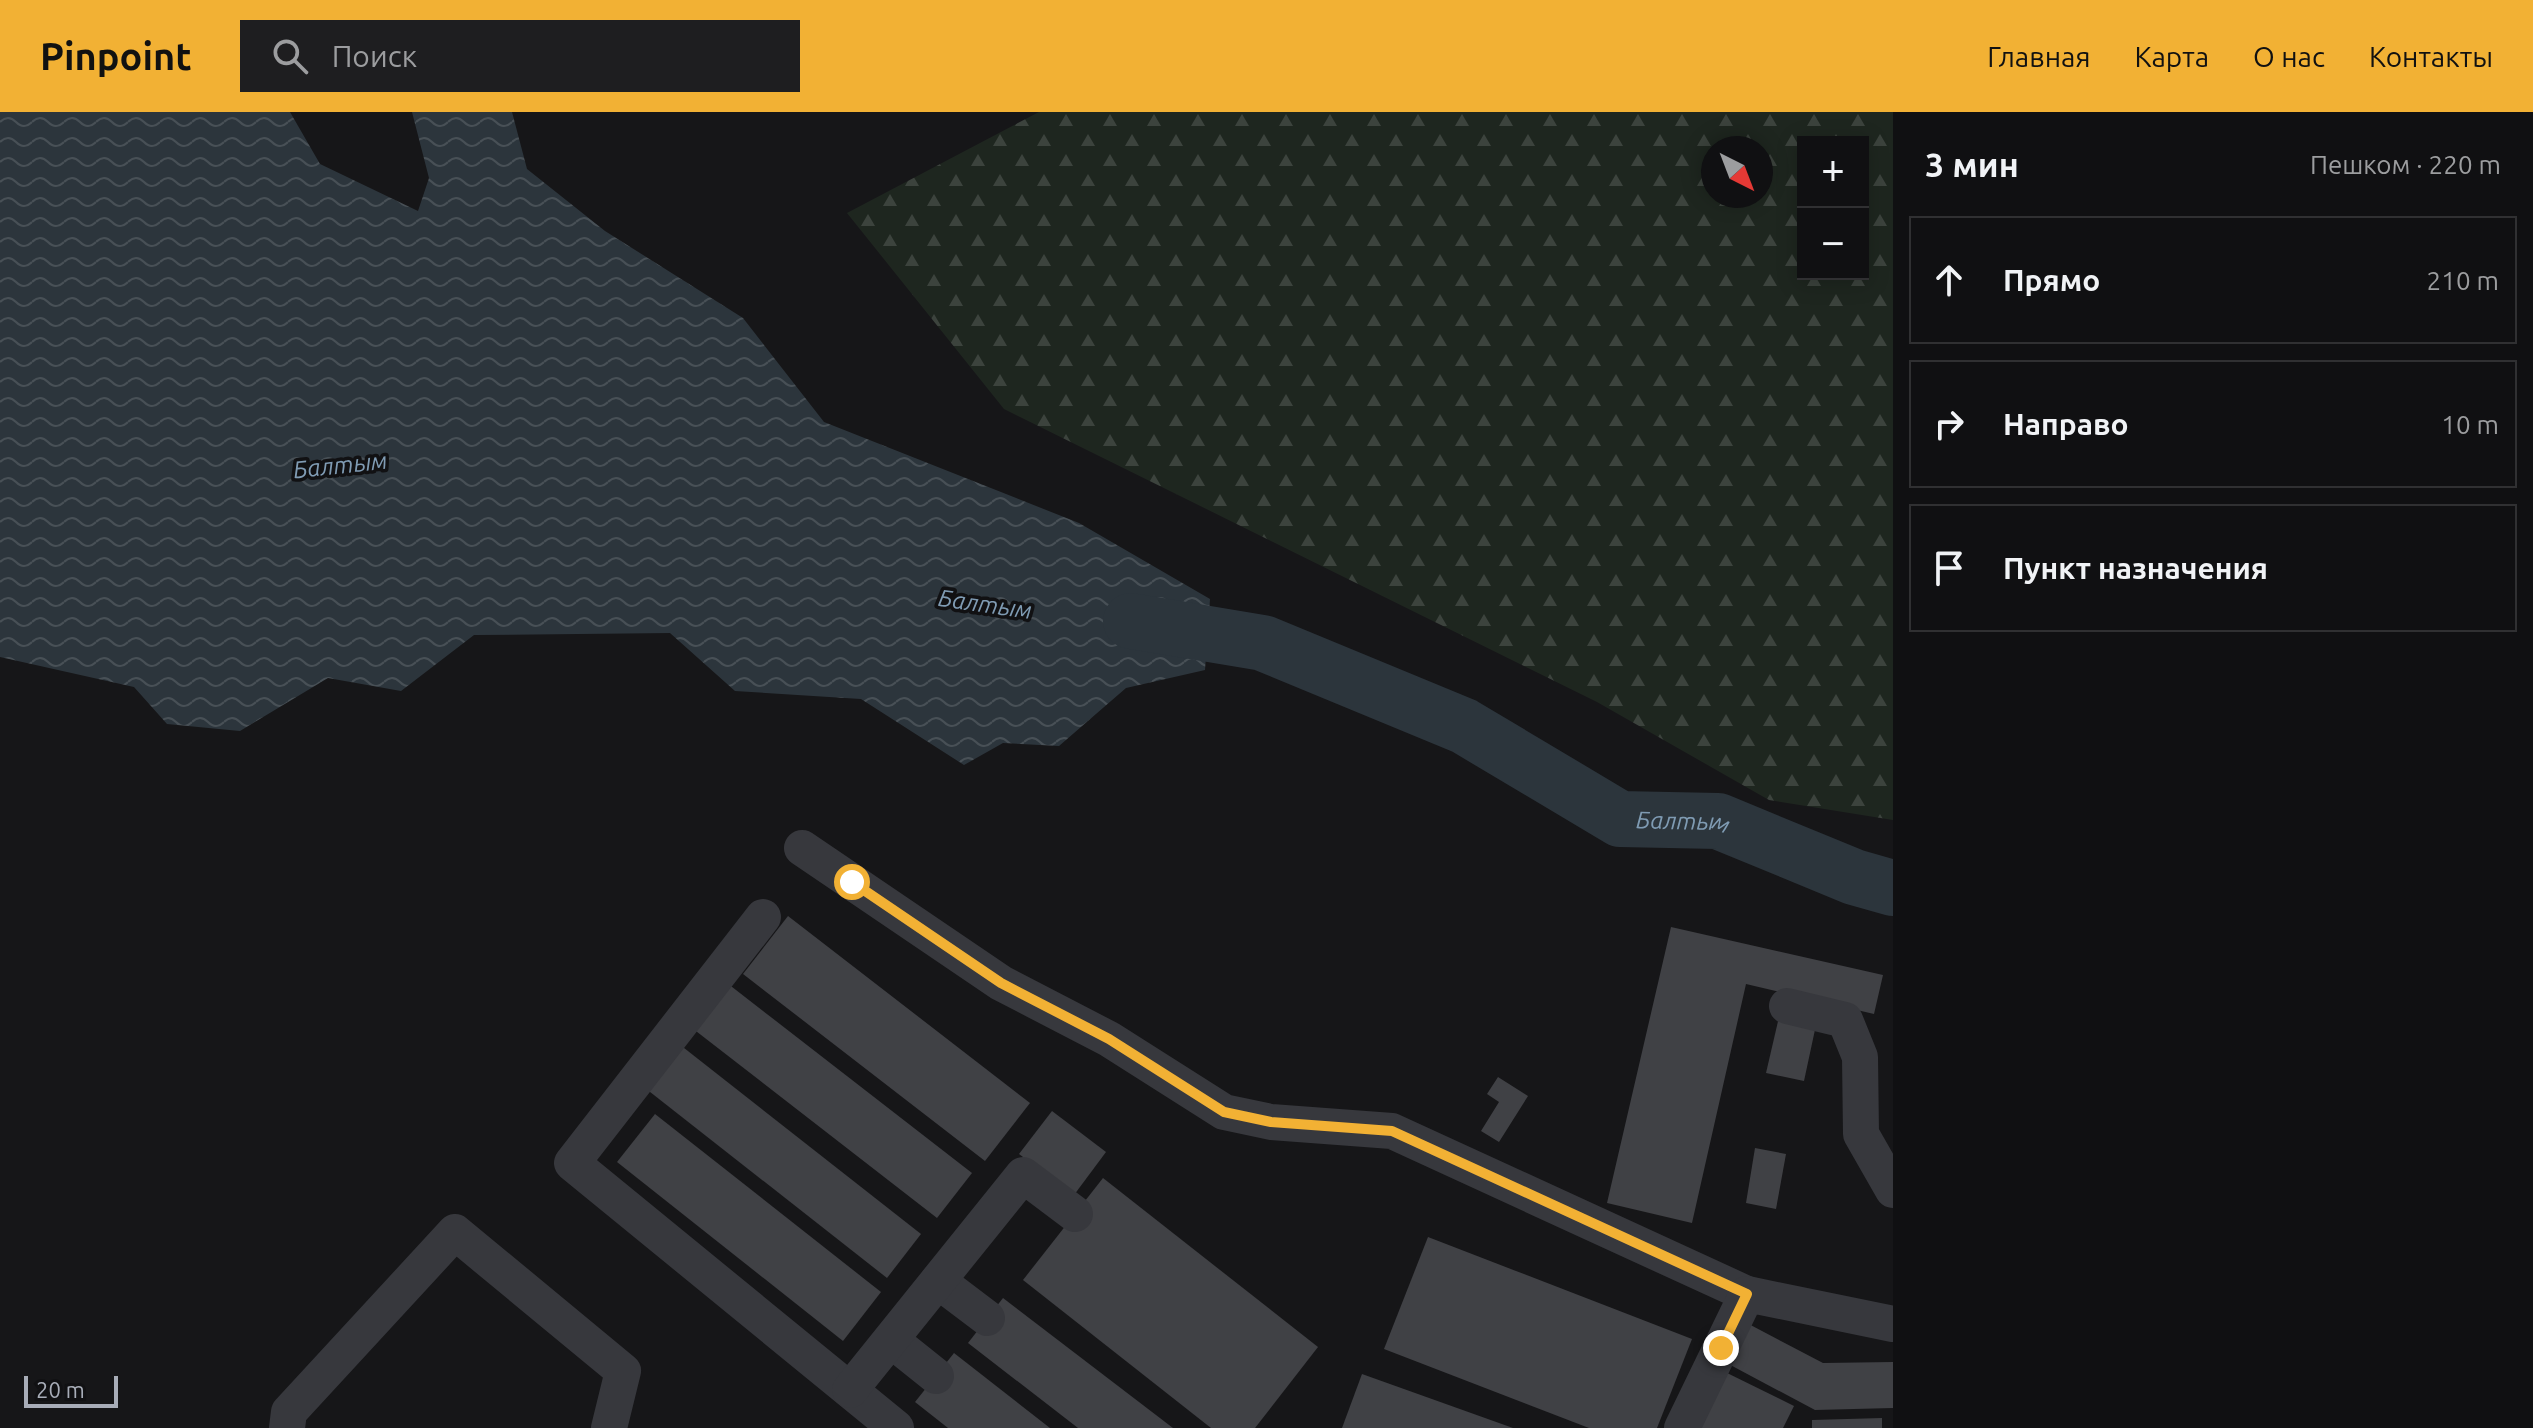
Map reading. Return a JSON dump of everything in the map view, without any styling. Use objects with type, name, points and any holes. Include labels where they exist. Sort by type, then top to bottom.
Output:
[{"type":"street","points":[[802,848],[1001,983],[1109,1039],[1224,1112],[1271,1122],[1392,1131],[1747,1294],[1893,1324]]},
{"type":"street","points":[[763,917],[572,1163],[896,1428]]},
{"type":"street","points":[[1787,1006],[1845,1020],[1860,1057],[1861,1134],[1893,1190]]},
{"type":"street","points":[[850,1390],[1023,1175],[1075,1214]]},
{"type":"street","points":[[287,1428],[289,1412],[455,1232],[623,1371],[609,1428]]},
{"type":"street","points":[[938,1281],[987,1318]]},
{"type":"street","points":[[1682,1428],[1747,1294]]},
{"type":"street","points":[[891,1340],[936,1376]]},
{"type":"green space","points":[[1039,112],[1893,112],[1893,820],[1769,800],[1597,702],[1004,409],[847,213]]},
{"type":"water","points":[[0,112],[290,112],[320,164],[418,211],[429,178],[412,112],[512,112],[527,169],[605,231],[743,318],[824,422],[1079,523],[1210,599],[1205,670],[1126,688],[1059,746],[1003,743],[964,765],[861,699],[735,691],[670,633],[474,635],[401,691],[328,678],[240,731],[167,724],[134,687],[0,657]]},
{"type":"building","points":[[788,916],[1030,1103],[985,1161],[743,974]]},
{"type":"building","points":[[1671,927],[1883,975],[1874,1014],[1746,984],[1692,1223],[1607,1203]]},
{"type":"building","points":[[727,983],[972,1173],[937,1218],[692,1028]]},
{"type":"building","points":[[1779,1017],[1816,1025],[1804,1081],[1766,1073]]},
{"type":"building","points":[[679,1044],[921,1234],[887,1278],[645,1088]]},
{"type":"building","points":[[1498,1077],[1528,1096],[1499,1142],[1481,1131],[1499,1102],[1487,1094]]},
{"type":"building","points":[[1052,1111],[1106,1152],[1074,1195],[1019,1154]]},
{"type":"building","points":[[655,1114],[881,1292],[843,1341],[617,1162]]},
{"type":"building","points":[[1755,1148],[1786,1154],[1776,1209],[1746,1203]]},
{"type":"building","points":[[1103,1178],[1318,1347],[1255,1428],[1211,1428],[1023,1280]]},
{"type":"building","points":[[1428,1237],[1692,1339],[1657,1428],[1589,1428],[1384,1349]]},
{"type":"building","points":[[1003,1298],[1173,1428],[1078,1428],[968,1343]]},
{"type":"building","points":[[1743,1321],[1823,1363],[1893,1362],[1893,1408],[1815,1410],[1721,1360]]},
{"type":"building","points":[[954,1353],[1050,1428],[948,1428],[915,1402]]},
{"type":"building","points":[[1723,1371],[1794,1406],[1783,1428],[1695,1428]]},
{"type":"building","points":[[1362,1374],[1513,1428],[1342,1428]]},
{"type":"building","points":[[1882,1418],[1882,1428],[1812,1428],[1812,1420]]},
{"type":"waterway","name":"Балтым","points":[[1131,621],[1263,643],[1464,726],[1620,819],[1718,821],[1854,877],[1893,888]]},
{"type":"route","points":[[852,882],[1001,983],[1109,1039],[1224,1112],[1271,1122],[1392,1131],[1747,1294],[1721,1348]]}]
